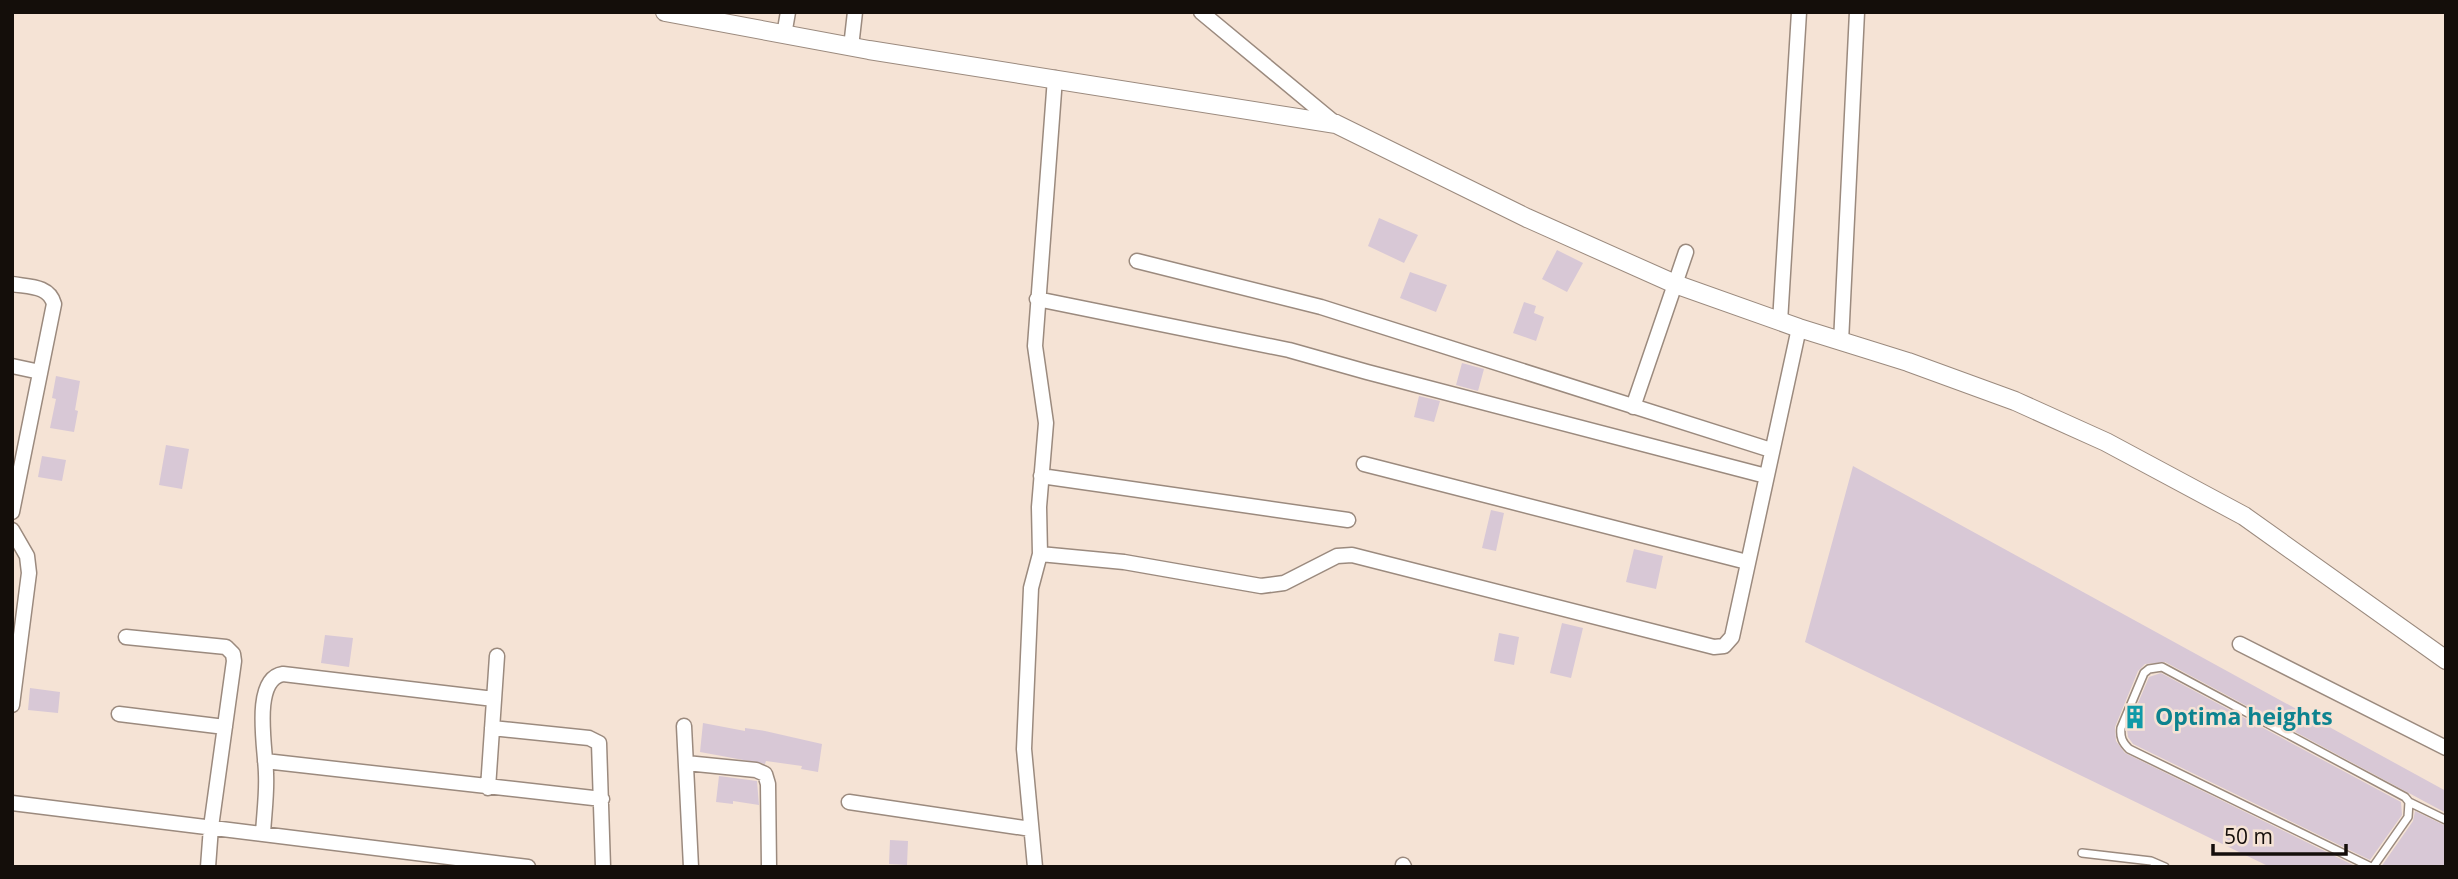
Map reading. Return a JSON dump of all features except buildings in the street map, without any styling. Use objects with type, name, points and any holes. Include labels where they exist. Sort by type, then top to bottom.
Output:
[{"type":"street","points":[[665,12],[851,47],[1336,124]]},
{"type":"street","points":[[784,34],[788,12]]},
{"type":"street","points":[[851,47],[855,12]]},
{"type":"street","points":[[1201,12],[1336,124],[1527,218],[1675,284],[1780,322],[1909,362],[2015,401],[2117,449],[2244,516],[2446,660]]},
{"type":"street","points":[[1780,322],[1799,12]]},
{"type":"street","points":[[1841,342],[1857,12]]},
{"type":"street","points":[[1035,867],[1024,749],[1031,588],[1040,554],[1041,475],[1046,423],[1036,359],[1037,299],[1055,78]]},
{"type":"street","points":[[1633,407],[1686,252]]},
{"type":"street","points":[[1137,261],[1321,307],[1771,450]]},
{"type":"street","points":[[12,284],[43,290],[52,297],[54,304],[40,372],[19,447],[12,512]]},
{"type":"street","points":[[1037,299],[1289,350],[1766,476]]},
{"type":"street","points":[[1040,554],[1124,562],[1261,586],[1284,583],[1336,556],[1352,555],[1714,647],[1724,646],[1732,637],[1799,328]]},
{"type":"street","points":[[12,366],[40,372]]},
{"type":"street","points":[[1364,464],[1747,562]]},
{"type":"street","points":[[1041,475],[1348,520]]},
{"type":"street","points":[[12,530],[24,548],[28,563],[19,602],[12,705]]},
{"type":"street","points":[[126,637],[226,647],[234,661],[208,867]]},
{"type":"street","points":[[2240,644],[2446,748]]},
{"type":"street","points":[[488,788],[497,656]]},
{"type":"street","points":[[263,834],[265,761],[262,741],[265,699],[268,684],[278,675],[494,699]]},
{"type":"street","points":[[118,714],[225,727]]},
{"type":"street","points":[[684,726],[691,867]]},
{"type":"street","points":[[492,728],[595,739],[601,750],[603,867]]},
{"type":"street","points":[[265,761],[602,799]]},
{"type":"street","points":[[686,763],[756,769],[765,774],[768,784],[769,867]]},
{"type":"street","points":[[849,802],[1031,829]]},
{"type":"street","points":[[12,803],[528,867]]},
{"type":"lane","points":[[2409,802],[2408,817],[2372,867],[2129,749],[2120,736],[2121,727],[2144,673],[2149,669],[2162,667],[2446,820]]},
{"type":"lane","points":[[2081,853],[2151,861],[2165,867]]},
{"type":"place","name":"Optima heights","points":[[2135,717]]}]
